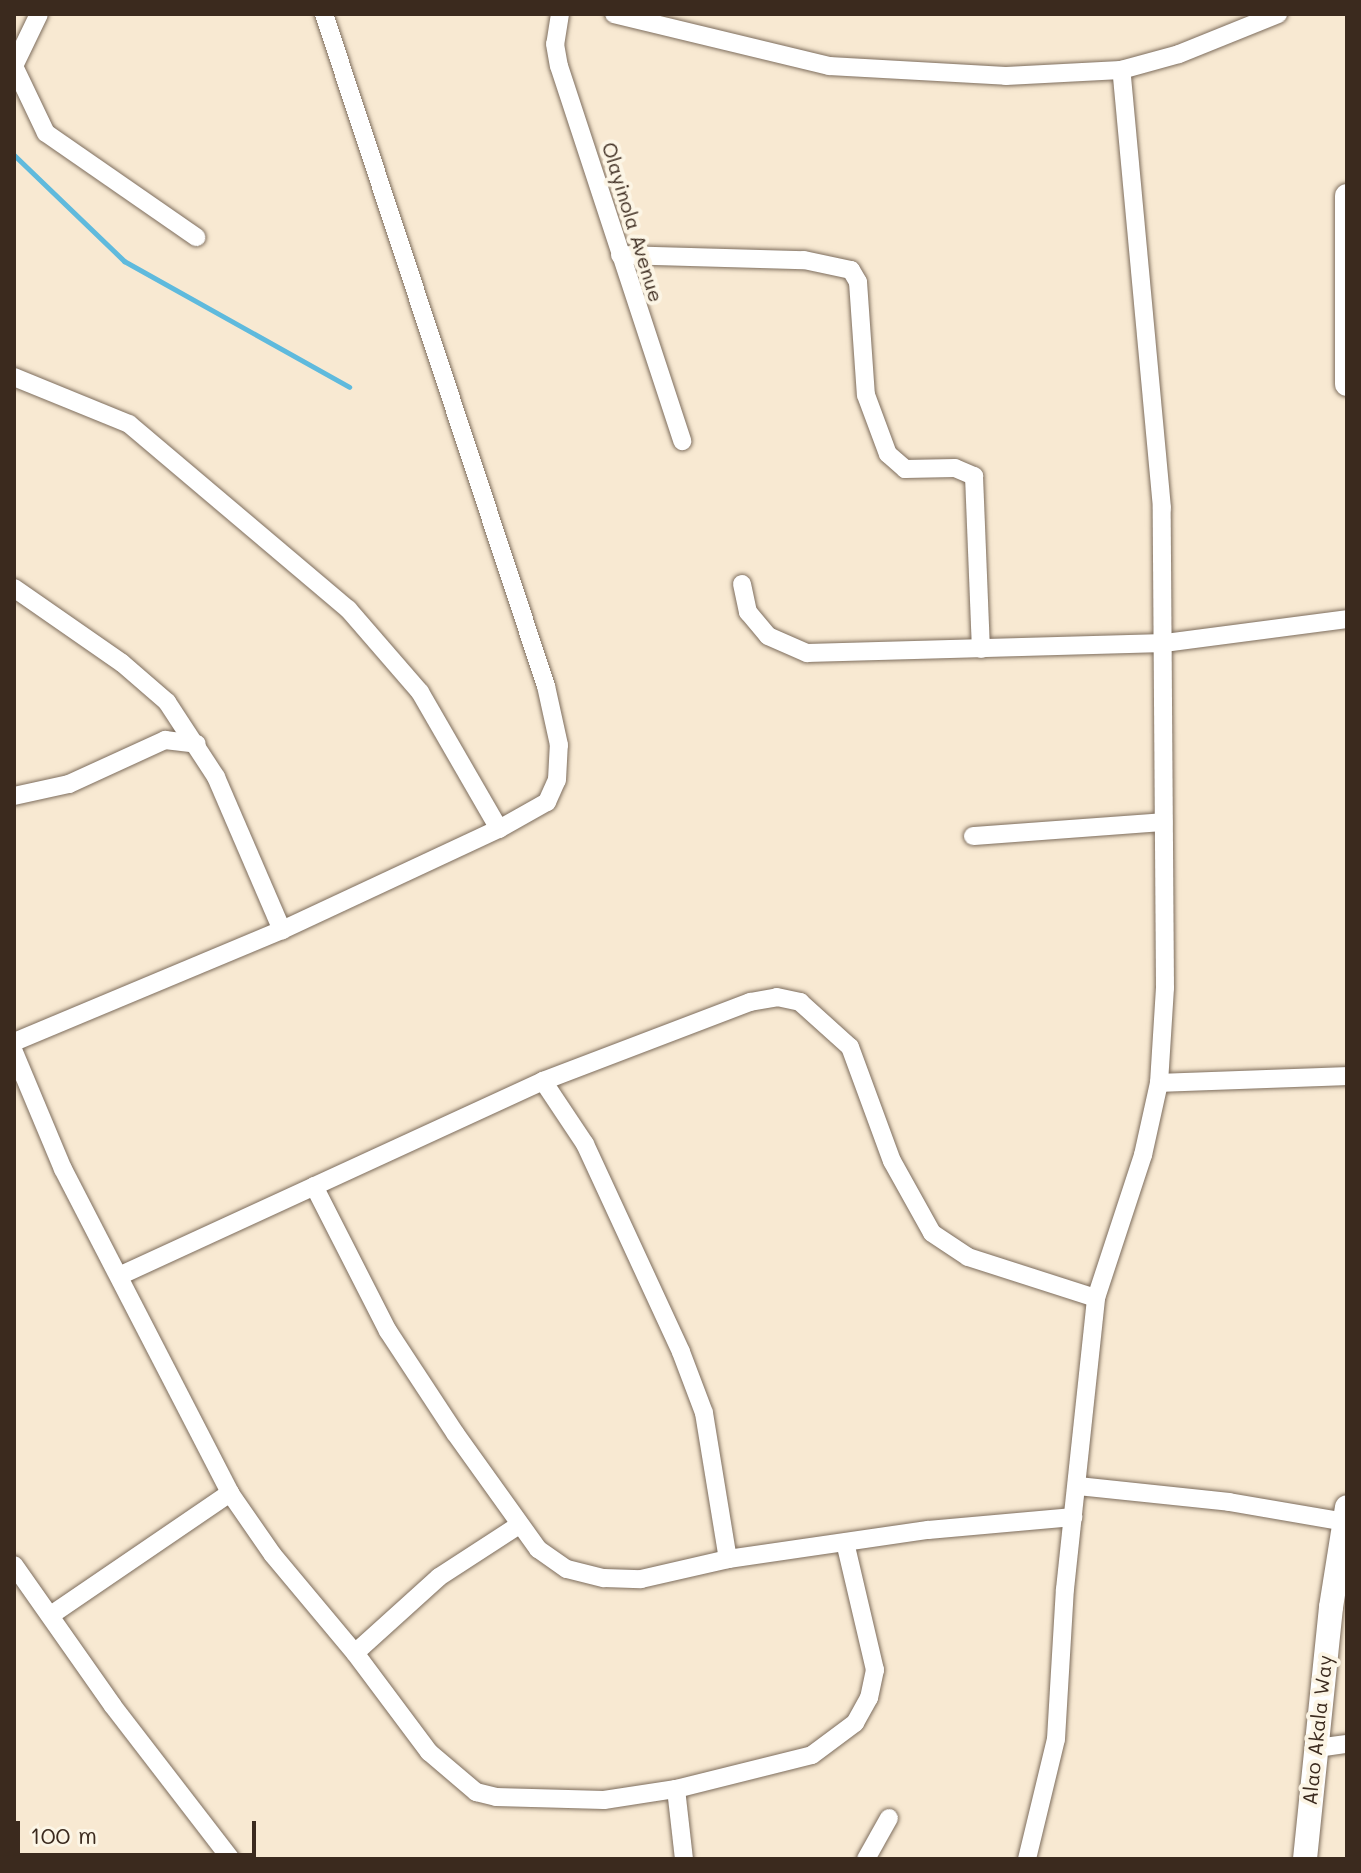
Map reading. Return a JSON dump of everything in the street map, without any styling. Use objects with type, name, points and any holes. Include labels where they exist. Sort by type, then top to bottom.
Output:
[{"type":"street","points":[[39,14],[14,66],[46,133],[196,237]]},
{"type":"street","points":[[14,1042],[282,930],[499,829],[547,802],[554,792],[559,745],[546,686],[324,14]]},
{"type":"street","name":"Olayinola Avenue","points":[[560,14],[555,44],[559,66],[682,441]]},
{"type":"street","points":[[614,14],[829,66],[1006,76],[1121,70],[1179,54],[1278,14]]},
{"type":"street","points":[[1027,1859],[1056,1739],[1073,1517],[1096,1298],[1143,1155],[1159,1083],[1165,988],[1162,508],[1121,70]]},
{"type":"street","points":[[1347,196],[1347,384]]},
{"type":"street","points":[[620,255],[804,260],[851,270],[858,282],[866,395],[888,454],[905,469],[955,468],[971,472],[975,480],[981,649]]},
{"type":"street","points":[[14,377],[129,424],[348,609],[420,692],[499,829]]},
{"type":"street","points":[[742,584],[748,612],[768,636],[807,653],[1165,643],[1347,619]]},
{"type":"street","points":[[14,588],[122,663],[167,702],[197,744],[282,930]]},
{"type":"street","points":[[14,796],[69,784],[165,740],[197,744]]},
{"type":"street","points":[[973,836],[1163,822]]},
{"type":"street","points":[[119,1276],[543,1081],[750,1002],[777,997],[800,1002],[838,1032],[859,1063],[892,1161],[932,1233],[968,1257],[1096,1298]]},
{"type":"street","points":[[14,1052],[63,1169],[230,1493],[273,1555],[355,1653],[429,1752],[476,1792],[604,1800],[676,1789],[812,1755],[855,1723],[869,1698],[875,1670],[845,1542]]},
{"type":"street","points":[[1159,1083],[1347,1076]]},
{"type":"street","points":[[543,1081],[585,1144],[681,1352],[704,1413],[728,1559]]},
{"type":"street","points":[[314,1186],[388,1331],[519,1525],[538,1549],[567,1569],[604,1578],[641,1579],[728,1559],[845,1542],[1073,1517]]},
{"type":"street","points":[[1078,1486],[1229,1502],[1345,1535]]},
{"type":"street","points":[[51,1615],[230,1493]]},
{"type":"street","name":"Alao Akala Way","points":[[1305,1859],[1317,1748],[1337,1639],[1347,1507]]},
{"type":"street","points":[[355,1653],[439,1577],[519,1525]]},
{"type":"street","points":[[14,1565],[113,1706],[231,1859]]},
{"type":"street","points":[[1317,1748],[1347,1744]]},
{"type":"street","points":[[676,1789],[684,1859]]},
{"type":"street","points":[[866,1859],[889,1818]]},
{"type":"waterway","points":[[14,155],[124,261],[349,387]]}]
